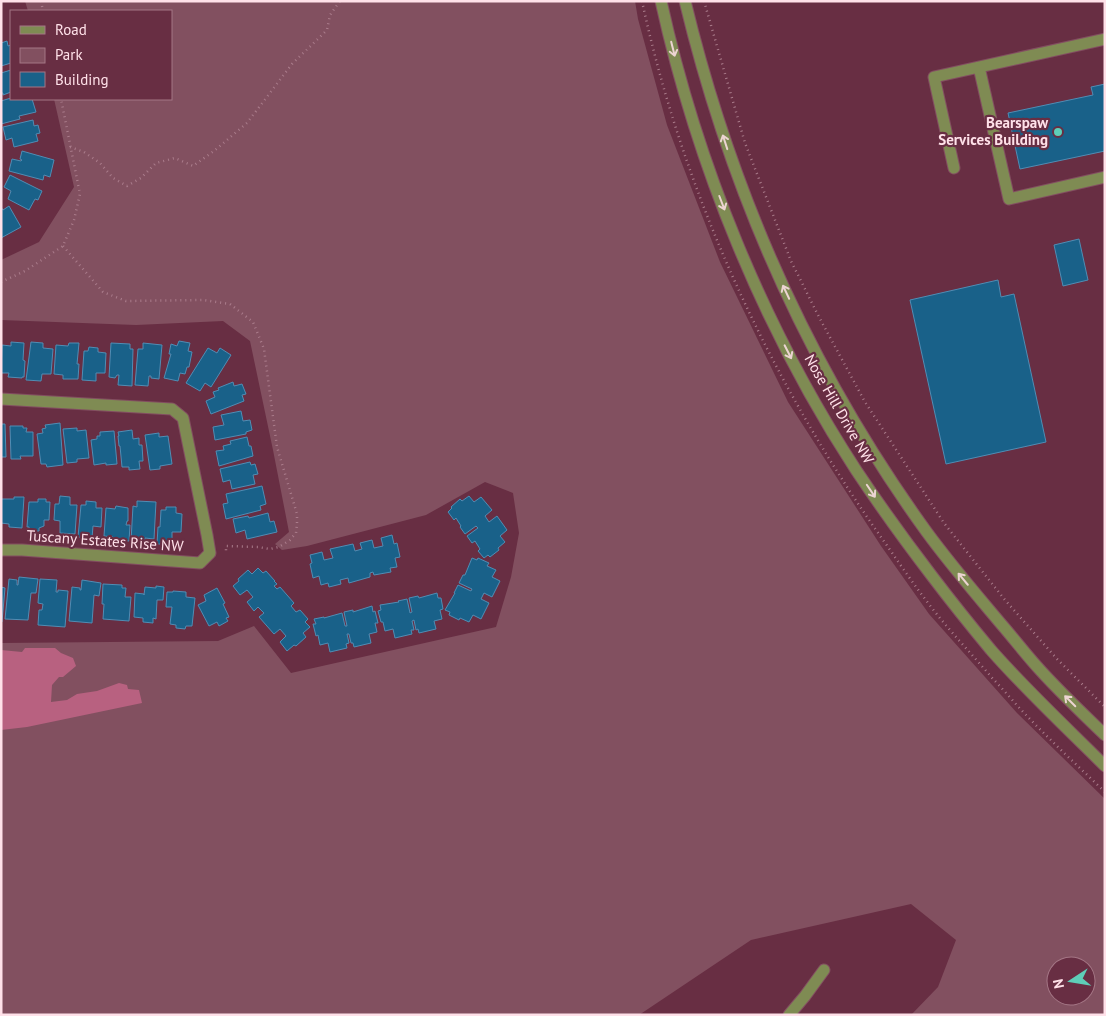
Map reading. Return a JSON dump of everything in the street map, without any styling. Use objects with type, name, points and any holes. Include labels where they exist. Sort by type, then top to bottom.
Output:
[{"type":"street","name":"Nose Hill Drive NW","points":[[661,1],[679,73],[697,133],[741,252],[794,363],[822,413],[855,468],[888,517],[956,607],[1022,684],[1105,766]]},
{"type":"street","name":"Nose Hill Drive NW","points":[[685,1],[715,111],[733,165],[757,226],[785,290],[852,418],[893,483],[954,568],[1041,671],[1105,735]]},
{"type":"street","points":[[954,168],[934,77],[1105,39]]},
{"type":"street","points":[[979,67],[1009,199],[1105,177]]},
{"type":"street","name":"Tuscany Estates Rise NW","points":[[1,399],[172,409],[183,418],[208,534],[210,552],[200,563],[1,550]]},
{"type":"street","points":[[788,1015],[824,970]]},
{"type":"path","points":[[70,147],[84,152],[100,163],[113,178],[127,186],[141,178],[156,163],[175,158],[193,166],[247,123],[292,64],[327,30],[330,15],[340,1]]},
{"type":"path","points":[[704,1],[745,143],[791,261],[865,402],[944,523],[1005,600],[1056,659],[1105,707]]},
{"type":"path","points":[[1,282],[25,271],[63,246],[74,220],[80,194],[61,100]]},
{"type":"path","points":[[63,246],[103,292],[126,301],[203,300],[230,304],[253,322],[264,349],[277,447],[297,514],[298,524],[296,533],[280,547],[270,550],[258,547],[226,546],[226,554]]},
{"type":"green space","points":[[25,1],[635,1],[638,19],[667,125],[720,262],[788,402],[881,546],[929,614],[1017,713],[1105,799],[1105,1015],[911,1015],[938,987],[956,940],[911,904],[751,940],[639,1015],[1,1015],[1,643],[218,641],[254,626],[291,673],[496,627],[511,577],[519,533],[513,493],[485,482],[426,515],[307,546],[282,550],[275,544],[289,532],[250,341],[223,321],[136,325],[1,320],[1,260],[39,242],[74,187],[54,100],[172,100],[172,10],[28,10]]},
{"type":"shaded area","points":[[25,648],[55,648],[73,658],[76,666],[63,677],[59,677],[52,685],[51,702],[67,700],[77,694],[97,691],[119,683],[127,685],[128,689],[139,690],[142,703],[27,727],[1,730],[1,650],[22,652]]},
{"type":"building","points":[[7,41],[8,46],[10,45],[10,63],[1,66],[1,43]]},
{"type":"building","points":[[10,70],[10,92],[3,95],[1,93],[1,73]]},
{"type":"building","name":"Bearspaw Services Building","points":[[1105,84],[1105,151],[1020,169],[1008,113],[1093,95],[1091,87]]},
{"type":"building","points":[[10,98],[10,100],[32,100],[36,112],[19,116],[20,119],[1,124],[1,101]]},
{"type":"building","points":[[33,120],[34,126],[38,125],[40,133],[36,134],[38,141],[14,147],[12,138],[6,140],[3,127]]},
{"type":"building","points":[[22,151],[54,160],[50,177],[44,175],[43,180],[9,171],[12,159],[22,160],[20,159]]},
{"type":"building","points":[[10,175],[42,191],[38,200],[35,199],[29,210],[8,199],[11,191],[4,187]]},
{"type":"building","points":[[9,206],[21,227],[1,238],[1,207],[3,210]]},
{"type":"building","points":[[1079,239],[1088,280],[1063,286],[1054,245]]},
{"type":"building","points":[[998,280],[1001,297],[1014,294],[1046,442],[946,464],[910,300]]},
{"type":"building","points":[[179,341],[190,343],[188,351],[192,352],[189,367],[187,367],[185,374],[180,373],[178,381],[164,378],[171,354],[169,354],[171,344],[177,346]]},
{"type":"building","points":[[11,342],[24,343],[23,360],[25,361],[24,377],[22,378],[8,377],[9,373],[1,373],[2,345],[11,346]]},
{"type":"building","points":[[31,342],[43,343],[43,348],[53,349],[51,374],[42,374],[41,381],[26,380]]},
{"type":"building","points":[[69,343],[79,343],[78,379],[63,379],[63,375],[54,374],[56,345],[68,346]]},
{"type":"building","points":[[111,343],[130,344],[130,349],[133,349],[132,386],[118,385],[119,375],[115,378],[109,377]]},
{"type":"building","points":[[143,343],[162,345],[159,379],[149,376],[148,386],[135,385],[138,349],[143,349]]},
{"type":"building","points":[[89,347],[98,348],[98,352],[106,353],[105,373],[96,373],[96,381],[82,380],[84,351],[88,351]]},
{"type":"building","points":[[208,348],[217,353],[220,348],[231,355],[211,387],[205,383],[200,391],[186,383]]},
{"type":"building","points":[[233,382],[234,386],[242,384],[246,394],[242,395],[244,401],[211,414],[206,401],[215,397],[213,392],[219,390],[218,388]]},
{"type":"building","points":[[241,411],[243,421],[250,420],[252,430],[246,432],[246,434],[215,440],[213,427],[224,425],[221,415]]},
{"type":"building","points":[[60,423],[63,465],[47,467],[46,464],[41,464],[37,434],[43,433],[42,429],[46,428],[45,425]]},
{"type":"building","points":[[1,424],[5,424],[6,457],[1,457]]},
{"type":"building","points":[[10,426],[23,426],[23,428],[27,428],[26,432],[33,432],[33,456],[20,456],[21,459],[11,459]]},
{"type":"building","points":[[77,428],[77,431],[86,430],[89,458],[77,459],[77,462],[67,463],[63,429]]},
{"type":"building","points":[[132,430],[133,439],[139,438],[139,445],[142,445],[143,461],[139,461],[140,469],[129,470],[129,467],[122,467],[118,432]]},
{"type":"building","points":[[114,431],[117,464],[94,465],[91,440],[97,439],[97,436],[100,436],[100,432]]},
{"type":"building","points":[[159,433],[159,437],[168,436],[172,464],[160,466],[160,469],[150,470],[145,435]]},
{"type":"building","points":[[247,437],[253,456],[219,466],[216,451],[224,450],[223,446],[231,444],[230,441]]},
{"type":"building","points":[[250,462],[251,465],[255,464],[258,474],[253,475],[255,484],[232,489],[230,480],[223,482],[220,469]]},
{"type":"building","points":[[262,486],[266,504],[260,506],[261,510],[226,519],[223,504],[228,503],[226,494]]},
{"type":"building","points":[[60,496],[70,497],[70,505],[77,505],[75,534],[60,533],[60,521],[54,520],[55,504],[59,504]]},
{"type":"building","points":[[469,496],[474,502],[481,497],[492,510],[485,516],[489,522],[497,516],[507,530],[500,536],[505,542],[490,557],[488,555],[484,558],[478,551],[480,549],[475,541],[472,543],[467,536],[478,528],[476,526],[465,534],[456,518],[454,520],[448,512],[460,499],[462,501]]},
{"type":"building","points":[[14,497],[24,497],[22,528],[9,527],[9,524],[1,523],[1,499],[14,499]]},
{"type":"building","points":[[38,499],[46,499],[46,502],[50,502],[49,520],[44,520],[44,526],[39,528],[39,531],[29,531],[29,527],[27,527],[29,502],[38,502]]},
{"type":"building","points":[[86,501],[96,502],[96,508],[102,508],[101,527],[93,526],[92,538],[78,537],[81,505],[86,505]]},
{"type":"building","points":[[137,501],[156,502],[154,539],[145,538],[145,542],[131,541],[133,506],[137,507]]},
{"type":"building","points":[[116,506],[128,508],[128,521],[126,525],[130,525],[129,541],[113,540],[113,537],[104,536],[106,508],[115,509]]},
{"type":"building","points":[[166,507],[176,507],[176,513],[182,514],[181,532],[172,532],[172,544],[157,544],[161,510],[166,510]]},
{"type":"building","points":[[268,513],[270,522],[274,521],[277,532],[247,539],[245,530],[236,533],[233,519],[248,516],[249,518]]},
{"type":"building","points":[[392,535],[394,544],[397,543],[400,557],[395,558],[397,567],[390,568],[391,572],[374,575],[373,572],[370,573],[370,577],[349,583],[348,578],[340,580],[341,584],[329,587],[328,583],[321,585],[319,576],[313,578],[310,555],[322,552],[324,560],[333,558],[330,549],[353,544],[355,551],[362,549],[360,543],[372,540],[374,548],[383,546],[381,538]]},
{"type":"building","points":[[472,558],[477,560],[478,558],[489,563],[487,566],[496,570],[492,577],[500,581],[492,597],[484,593],[481,599],[489,603],[481,619],[473,615],[469,622],[449,615],[450,612],[445,610],[458,585],[471,591],[472,589],[459,583],[463,575],[465,575]]},
{"type":"building","points":[[258,568],[263,573],[266,571],[277,584],[274,586],[277,589],[280,587],[294,603],[291,606],[296,612],[300,610],[308,619],[305,622],[310,627],[303,633],[306,637],[287,651],[280,642],[286,636],[280,629],[274,634],[259,617],[264,613],[258,607],[254,611],[247,602],[253,597],[247,590],[240,595],[233,586],[248,570],[252,574]]},
{"type":"building","points":[[19,577],[38,579],[36,593],[31,593],[28,620],[5,619],[9,579],[17,580],[18,585]]},
{"type":"building","points":[[40,579],[57,580],[56,592],[58,590],[68,591],[65,627],[38,625],[39,610],[42,610],[43,604],[38,603]]},
{"type":"building","points":[[82,580],[101,583],[99,596],[94,595],[92,623],[69,621],[72,587],[80,588],[81,590]]},
{"type":"building","points":[[103,584],[122,585],[122,588],[126,588],[125,597],[131,597],[129,621],[103,619]]},
{"type":"building","points":[[156,586],[164,587],[163,600],[157,600],[156,619],[153,618],[153,623],[143,622],[143,618],[134,617],[135,593],[144,595],[145,587],[156,588]]},
{"type":"building","points":[[1,587],[5,588],[2,622],[1,621]]},
{"type":"building","points":[[217,588],[225,603],[223,604],[229,617],[226,618],[228,621],[219,626],[217,622],[209,626],[198,605],[206,601],[204,595]]},
{"type":"building","points":[[167,592],[186,592],[186,597],[195,598],[192,626],[186,626],[185,629],[176,628],[176,625],[170,624],[172,607],[166,607]]},
{"type":"building","points":[[437,593],[438,598],[441,598],[443,609],[440,610],[442,619],[434,621],[436,629],[419,633],[418,629],[416,630],[414,620],[412,621],[414,630],[411,630],[412,634],[395,638],[393,629],[385,631],[378,611],[381,610],[380,605],[407,599],[410,613],[412,612],[409,598],[418,596],[419,598]]},
{"type":"building","points":[[372,606],[378,623],[375,623],[377,632],[369,634],[371,643],[354,647],[349,634],[347,634],[349,643],[346,644],[347,648],[330,652],[328,643],[320,645],[313,624],[316,624],[314,619],[342,613],[345,626],[347,626],[344,612],[353,610],[353,612]]},
{"type":"place","name":"Bearspaw Services Building","points":[[1058,132]]}]
